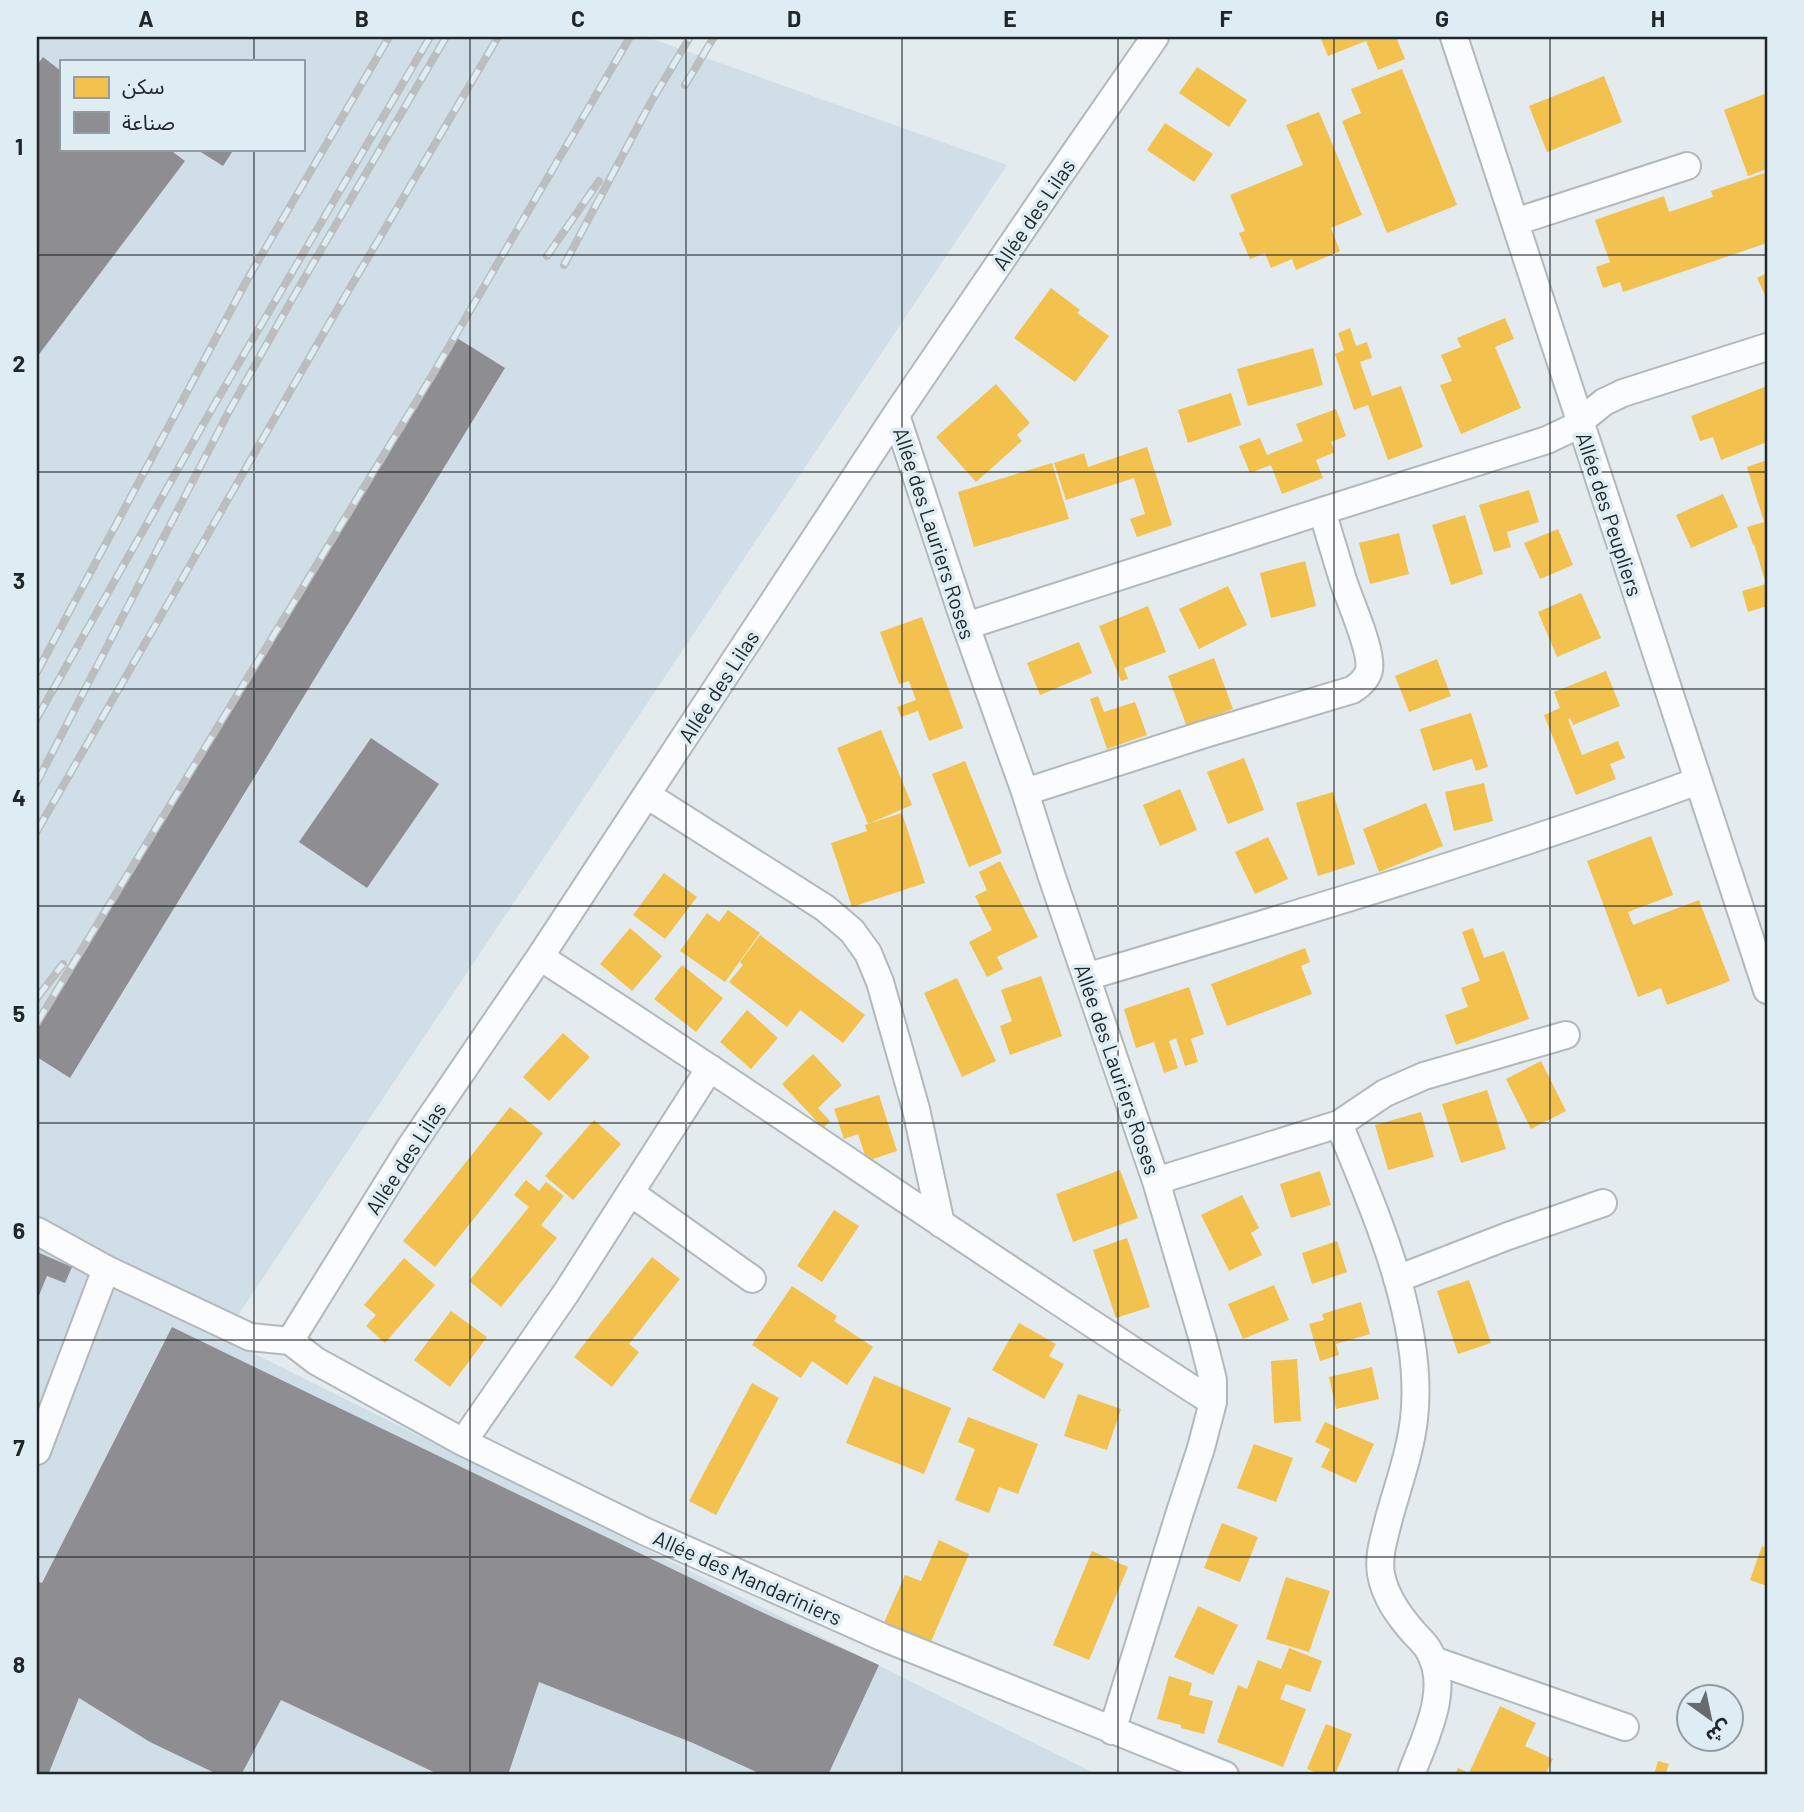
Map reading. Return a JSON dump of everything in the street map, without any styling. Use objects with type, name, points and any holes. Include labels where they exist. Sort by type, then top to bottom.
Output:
[{"type":"street","name":"Allée des Lilas","points":[[290,1341],[408,1149],[540,957],[896,415],[1155,37]]},
{"type":"street","name":"Allée des Peupliers","points":[[1454,37],[1767,990]]},
{"type":"street","points":[[1515,222],[1687,166]]},
{"type":"street","points":[[966,626],[1546,440],[1572,428],[1604,402],[1623,394],[1767,347]]},
{"type":"street","name":"Allée des Lauriers Roses","points":[[896,415],[1156,1181],[1213,1380],[1213,1402],[1201,1448],[1112,1731]]},
{"type":"street","points":[[1025,792],[1359,686],[1367,676],[1369,656],[1322,511]]},
{"type":"street","points":[[1086,977],[1354,896],[1621,810],[1698,782]]},
{"type":"street","points":[[647,795],[825,908],[852,931],[868,953],[880,982],[916,1109],[941,1224]]},
{"type":"street","points":[[540,957],[1110,1337],[1213,1402]]},
{"type":"street","points":[[1156,1181],[1339,1124],[1385,1093],[1424,1076],[1566,1035]]},
{"type":"street","points":[[463,1442],[566,1293],[710,1068]]},
{"type":"street","points":[[1339,1124],[1398,1279],[1414,1361],[1414,1422],[1381,1550],[1381,1573],[1385,1589],[1402,1620],[1427,1648],[1439,1685],[1436,1706],[1411,1775]]},
{"type":"street","points":[[631,1193],[752,1279]]},
{"type":"street","points":[[1398,1279],[1603,1203]]},
{"type":"street","points":[[37,1231],[106,1269],[250,1337],[290,1341]]},
{"type":"street","points":[[37,1451],[106,1269]]},
{"type":"street","name":"Allée des Mandariniers","points":[[290,1341],[316,1361],[463,1442],[644,1531],[882,1637],[1225,1775]]},
{"type":"street","points":[[1433,1660],[1625,1727]]},
{"type":"shaded area","points":[[37,37],[647,37],[1007,165],[223,1338],[1098,1775],[37,1775]]},
{"type":"building: سكن","points":[[1320,37],[1396,37],[1405,59],[1378,70],[1366,41],[1328,56]]},
{"type":"building: سكن","points":[[1197,67],[1247,100],[1229,127],[1179,93]]},
{"type":"building: سكن","points":[[1402,69],[1457,205],[1387,233],[1342,121],[1361,113],[1351,89]]},
{"type":"building: سكن","points":[[1604,76],[1622,122],[1547,152],[1529,106]]},
{"type":"building: سكن","points":[[1767,93],[1767,169],[1748,176],[1724,110]]},
{"type":"building: سكن","points":[[1319,112],[1362,215],[1331,228],[1340,251],[1296,270],[1292,259],[1271,268],[1265,253],[1250,259],[1239,233],[1245,231],[1230,195],[1303,165],[1286,125]]},
{"type":"building: سكن","points":[[1165,123],[1213,154],[1194,182],[1147,150]]},
{"type":"building: سكن","points":[[1767,172],[1767,243],[1623,292],[1620,282],[1603,288],[1596,267],[1610,262],[1595,220],[1664,196],[1669,212],[1713,197],[1711,191]]},
{"type":"building: سكن","points":[[1767,273],[1767,299],[1757,278]]},
{"type":"building: سكن","points":[[1051,288],[1080,310],[1077,313],[1109,336],[1075,382],[1014,338]]},
{"type":"building: سكن","points":[[1505,318],[1514,339],[1495,347],[1521,408],[1461,434],[1440,385],[1452,381],[1441,355],[1461,347],[1457,338]]},
{"type":"building: سكن","points":[[1350,328],[1356,346],[1367,342],[1372,358],[1360,362],[1372,396],[1401,386],[1423,447],[1388,460],[1368,405],[1354,410],[1335,354],[1344,350],[1338,333]]},
{"type":"building: سكن","points":[[1313,348],[1323,385],[1248,406],[1237,369]]},
{"type":"building: سكن","points":[[996,384],[1030,423],[1017,435],[1022,441],[976,482],[936,437]]},
{"type":"building: سكن","points":[[1767,386],[1767,442],[1721,460],[1713,437],[1700,441],[1691,416]]},
{"type":"building: سكن","points":[[1231,393],[1241,425],[1188,443],[1178,410]]},
{"type":"building: سكن","points":[[1336,409],[1346,436],[1331,442],[1335,452],[1316,460],[1323,478],[1282,494],[1271,465],[1250,473],[1239,446],[1260,438],[1267,455],[1303,441],[1296,424]]},
{"type":"building: سكن","points":[[1147,447],[1172,525],[1137,537],[1130,519],[1145,514],[1134,478],[1066,500],[1054,463],[1084,453],[1088,467]]},
{"type":"building: سكن","points":[[1767,460],[1767,606],[1748,612],[1742,591],[1766,584],[1747,527],[1764,522],[1747,467]]},
{"type":"building: سكن","points":[[1052,463],[1069,519],[974,547],[958,492]]},
{"type":"building: سكن","points":[[1529,490],[1539,522],[1507,532],[1511,547],[1494,552],[1479,505]]},
{"type":"building: سكن","points":[[1723,494],[1738,527],[1691,548],[1676,515]]},
{"type":"building: سكن","points":[[1465,515],[1483,574],[1451,585],[1432,525]]},
{"type":"building: سكن","points":[[1558,529],[1573,565],[1540,579],[1524,543]]},
{"type":"building: سكن","points":[[1399,533],[1409,574],[1370,584],[1359,543]]},
{"type":"building: سكن","points":[[1305,561],[1316,606],[1271,618],[1260,573]]},
{"type":"building: سكن","points":[[1228,586],[1247,625],[1199,649],[1179,609]]},
{"type":"building: سكن","points":[[1581,593],[1601,638],[1557,657],[1538,612]]},
{"type":"building: سكن","points":[[1148,606],[1166,652],[1124,668],[1128,679],[1121,681],[1099,626]]},
{"type":"building: سكن","points":[[922,617],[963,728],[929,741],[918,711],[901,717],[897,707],[916,700],[909,681],[899,684],[880,632]]},
{"type":"building: سكن","points":[[1079,642],[1092,673],[1040,695],[1027,663]]},
{"type":"building: سكن","points":[[1214,658],[1233,709],[1187,727],[1168,676]]},
{"type":"building: سكن","points":[[1437,659],[1451,696],[1409,712],[1395,676]]},
{"type":"building: سكن","points":[[1606,671],[1620,706],[1573,725],[1570,718],[1568,719],[1582,755],[1618,741],[1625,758],[1610,764],[1616,779],[1576,795],[1544,715],[1560,708],[1554,692]]},
{"type":"building: سكن","points":[[1098,696],[1104,712],[1135,702],[1147,735],[1107,749],[1090,699]]},
{"type":"building: سكن","points":[[1471,713],[1488,767],[1476,771],[1472,759],[1433,771],[1420,729]]},
{"type":"building: سكن","points":[[881,730],[912,805],[868,824],[837,748]]},
{"type":"building: سكن","points":[[1244,758],[1264,810],[1228,824],[1207,772]]},
{"type":"building: سكن","points":[[965,761],[1002,853],[969,867],[932,774]]},
{"type":"building: سكن","points":[[1484,783],[1493,821],[1454,831],[1445,792]]},
{"type":"building: سكن","points":[[1180,789],[1197,830],[1160,846],[1143,805]]},
{"type":"building: سكن","points":[[1333,792],[1355,864],[1318,876],[1296,803]]},
{"type":"building: سكن","points":[[1426,803],[1443,846],[1379,872],[1363,829]]},
{"type":"building: سكن","points":[[902,813],[925,883],[852,907],[831,843],[867,831],[865,825]]},
{"type":"building: سكن","points":[[1651,836],[1673,895],[1628,912],[1633,925],[1699,900],[1730,981],[1667,1005],[1661,988],[1638,997],[1587,861]]},
{"type":"building: سكن","points":[[1268,837],[1288,879],[1255,894],[1235,852]]},
{"type":"building: سكن","points":[[1000,861],[1038,937],[997,957],[1003,969],[987,977],[969,942],[992,930],[975,896],[987,890],[979,872]]},
{"type":"building: سكن","points":[[664,873],[697,897],[665,939],[633,915]]},
{"type":"building: سكن","points":[[728,910],[760,933],[725,982],[680,951],[707,913],[719,922]]},
{"type":"building: سكن","points":[[630,928],[662,956],[632,991],[600,964]]},
{"type":"building: سكن","points":[[1473,928],[1484,958],[1504,951],[1529,1019],[1456,1045],[1445,1015],[1468,1007],[1461,988],[1480,981],[1462,932]]},
{"type":"building: سكن","points":[[760,935],[865,1015],[843,1043],[800,1010],[787,1027],[729,982],[743,965],[740,962]]},
{"type":"building: سكن","points":[[1305,948],[1310,962],[1301,966],[1312,994],[1227,1026],[1211,984]]},
{"type":"building: سكن","points":[[682,965],[723,998],[696,1032],[654,999]]},
{"type":"building: سكن","points":[[1041,976],[1062,1036],[1010,1055],[1000,1026],[1012,1021],[1001,990]]},
{"type":"building: سكن","points":[[957,978],[996,1061],[962,1077],[924,993]]},
{"type":"building: سكن","points":[[1189,987],[1204,1034],[1191,1039],[1198,1062],[1185,1066],[1176,1038],[1169,1041],[1178,1068],[1164,1073],[1154,1042],[1136,1048],[1124,1009]]},
{"type":"building: سكن","points":[[747,1010],[778,1038],[751,1069],[720,1042]]},
{"type":"building: سكن","points":[[563,1033],[590,1057],[549,1101],[523,1077]]},
{"type":"building: سكن","points":[[813,1054],[842,1085],[818,1108],[830,1121],[823,1128],[782,1084]]},
{"type":"building: سكن","points":[[1541,1061],[1566,1111],[1531,1129],[1506,1079]]},
{"type":"building: سكن","points":[[1487,1090],[1506,1149],[1461,1163],[1442,1104]]},
{"type":"building: سكن","points":[[879,1095],[897,1151],[867,1161],[858,1134],[844,1139],[834,1109]]},
{"type":"building: سكن","points":[[510,1107],[543,1133],[435,1267],[403,1241]]},
{"type":"building: سكن","points":[[1421,1112],[1434,1157],[1388,1170],[1375,1125]]},
{"type":"building: سكن","points":[[594,1120],[621,1144],[573,1200],[545,1176]]},
{"type":"building: سكن","points":[[1120,1170],[1138,1218],[1073,1242],[1056,1194]]},
{"type":"building: سكن","points":[[1320,1171],[1331,1205],[1291,1218],[1280,1184]]},
{"type":"building: سكن","points":[[526,1180],[539,1191],[546,1182],[564,1196],[541,1225],[557,1238],[501,1307],[469,1281],[529,1207],[514,1195]]},
{"type":"building: سكن","points":[[1242,1195],[1259,1228],[1251,1233],[1262,1255],[1229,1271],[1201,1215]]},
{"type":"building: سكن","points":[[834,1210],[859,1226],[822,1282],[797,1266]]},
{"type":"building: سكن","points":[[1127,1238],[1150,1307],[1116,1318],[1093,1250]]},
{"type":"building: سكن","points":[[1337,1241],[1347,1272],[1312,1284],[1302,1253]]},
{"type":"building: سكن","points":[[652,1257],[680,1279],[629,1344],[639,1352],[612,1387],[574,1357]]},
{"type":"building: سكن","points":[[404,1258],[435,1285],[385,1343],[366,1326],[376,1315],[364,1305]]},
{"type":"building: سكن","points":[[1469,1280],[1491,1343],[1458,1354],[1437,1291]]},
{"type":"building: سكن","points":[[1274,1285],[1289,1320],[1243,1339],[1228,1304]]},
{"type":"building: سكن","points":[[792,1286],[837,1316],[834,1321],[873,1347],[847,1385],[812,1361],[801,1378],[752,1345]]},
{"type":"building: سكن","points":[[1361,1302],[1370,1334],[1336,1344],[1339,1355],[1320,1361],[1309,1324],[1324,1320],[1322,1314]]},
{"type":"building: سكن","points":[[451,1311],[487,1337],[450,1387],[414,1360]]},
{"type":"building: سكن","points":[[1019,1323],[1056,1344],[1049,1356],[1064,1364],[1044,1399],[992,1370]]},
{"type":"building: سكن","points":[[1297,1359],[1301,1421],[1274,1423],[1271,1361]]},
{"type":"building: سكن","points":[[1372,1367],[1379,1399],[1336,1409],[1329,1377]]},
{"type":"building: سكن","points":[[874,1376],[951,1408],[924,1474],[846,1443]]},
{"type":"building: سكن","points":[[752,1383],[779,1398],[716,1515],[689,1501]]},
{"type":"building: سكن","points":[[1078,1394],[1121,1409],[1107,1450],[1064,1436]]},
{"type":"building: سكن","points":[[968,1417],[1038,1444],[1018,1494],[999,1487],[989,1513],[955,1500],[975,1449],[958,1442]]},
{"type":"building: سكن","points":[[1325,1422],[1374,1444],[1356,1483],[1321,1467],[1330,1449],[1315,1442]]},
{"type":"building: سكن","points":[[1254,1444],[1293,1458],[1276,1502],[1237,1488]]},
{"type":"building: سكن","points":[[1222,1523],[1258,1537],[1240,1582],[1204,1568]]},
{"type":"building: سكن","points":[[939,1540],[969,1554],[929,1646],[883,1625],[905,1575],[921,1581]]},
{"type":"building: سكن","points":[[1762,1546],[1767,1548],[1767,1586],[1750,1580]]},
{"type":"building: سكن","points":[[1092,1551],[1128,1567],[1089,1660],[1053,1645]]},
{"type":"building: سكن","points":[[1286,1577],[1330,1591],[1309,1652],[1266,1639]]},
{"type":"building: سكن","points":[[1198,1606],[1238,1625],[1213,1675],[1174,1657]]},
{"type":"building: سكن","points":[[1289,1648],[1322,1661],[1310,1692],[1286,1684],[1280,1699],[1306,1709],[1283,1767],[1217,1742],[1238,1685],[1247,1689],[1258,1660],[1281,1669]]},
{"type":"building: سكن","points":[[1169,1676],[1192,1683],[1189,1695],[1213,1701],[1204,1734],[1157,1719]]},
{"type":"building: سكن","points":[[1500,1706],[1536,1723],[1525,1746],[1553,1759],[1545,1775],[1455,1775],[1458,1768],[1469,1773]]},
{"type":"building: سكن","points":[[1326,1724],[1352,1734],[1335,1775],[1323,1775],[1307,1769]]},
{"type":"building: سكن","points":[[1658,1761],[1669,1764],[1665,1775],[1654,1775]]},
{"type":"building: صناعة","points":[[43,57],[60,70],[60,150],[170,150],[185,161],[37,357],[37,65]]},
{"type":"building: صناعة","points":[[198,150],[233,150],[223,166]]},
{"type":"building: صناعة","points":[[457,338],[505,368],[70,1078],[37,1057],[37,1028]]},
{"type":"building: صناعة","points":[[371,738],[439,784],[367,888],[299,842]]},
{"type":"building: صناعة","points":[[37,1252],[72,1267],[65,1283],[47,1276],[37,1300]]},
{"type":"building: صناعة","points":[[172,1327],[755,1609],[879,1665],[828,1775],[763,1775],[693,1743],[539,1682],[508,1775],[440,1775],[281,1700],[241,1775],[219,1775],[150,1742],[79,1698],[48,1775],[37,1775],[37,1581],[42,1583]]},
{"type":"railway","points":[[37,672],[247,280],[389,37]]},
{"type":"railway","points":[[37,718],[213,407],[430,37]]},
{"type":"railway","points":[[37,782],[228,413],[446,37]]},
{"type":"railway","points":[[37,831],[330,322],[498,37]]},
{"type":"railway","points":[[37,1023],[430,379],[630,37]]},
{"type":"railway","points":[[564,265],[651,102],[690,37]]},
{"type":"railway","points":[[685,85],[714,37]]},
{"type":"railway","points":[[547,256],[599,181]]},
{"type":"railway","points":[[37,998],[63,964]]}]
